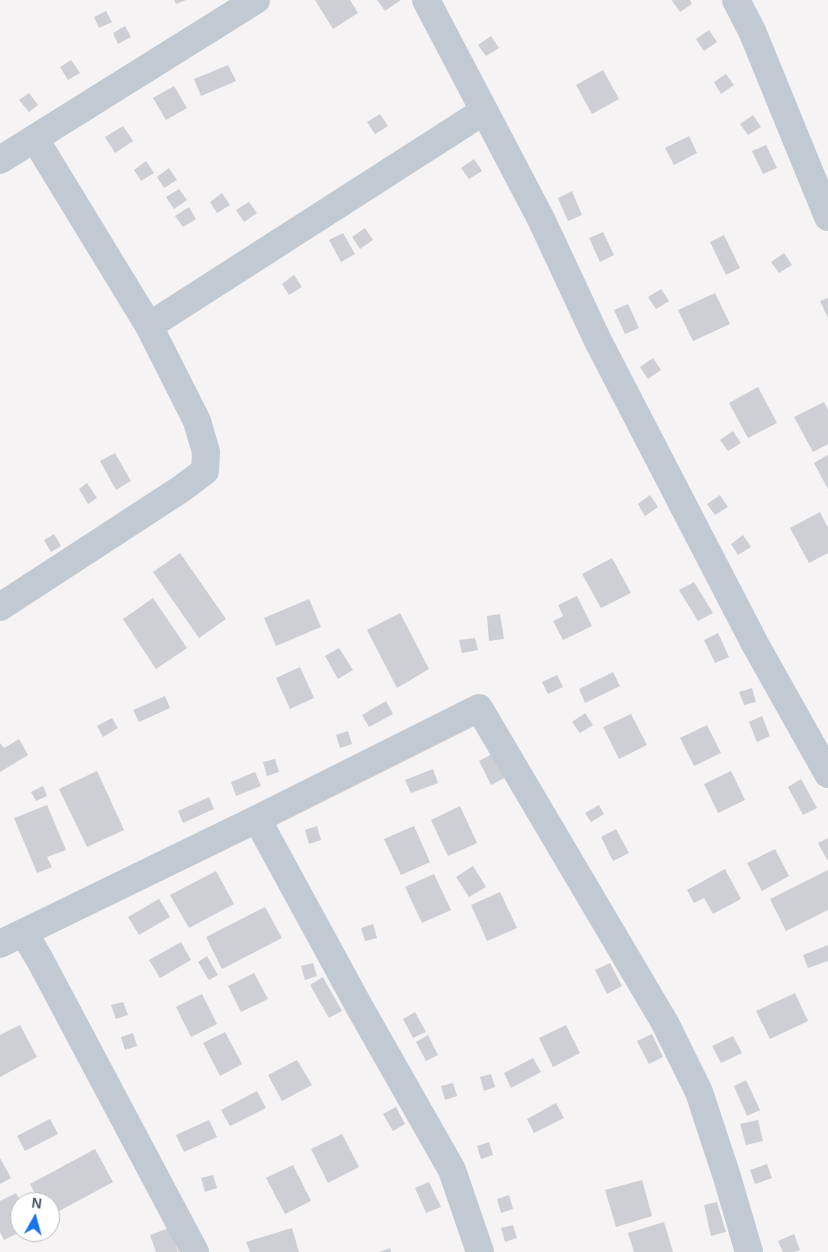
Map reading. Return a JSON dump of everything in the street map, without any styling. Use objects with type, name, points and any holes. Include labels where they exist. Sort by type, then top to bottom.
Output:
[{"type":"street","points":[[0,160],[256,0]]},
{"type":"street","points":[[426,0],[541,219],[598,341],[746,627],[828,774]]},
{"type":"street","points":[[736,0],[752,32],[828,217]]},
{"type":"street","points":[[149,326],[484,111]]},
{"type":"street","points":[[0,607],[182,489],[205,471],[206,452],[198,421],[149,326],[35,139]]},
{"type":"street","points":[[196,1252],[40,960],[12,938],[479,708],[669,1032],[699,1092],[749,1252]]},
{"type":"street","points":[[257,818],[360,1008],[452,1170],[480,1252]]},
{"type":"building","points":[[174,0],[186,0],[176,4]]},
{"type":"building","points":[[315,0],[350,0],[358,13],[333,29]]},
{"type":"building","points":[[377,0],[401,0],[385,11]]},
{"type":"building","points":[[673,0],[690,0],[692,4],[680,12]]},
{"type":"building","points":[[106,11],[112,22],[99,28],[94,17]]},
{"type":"building","points":[[125,26],[131,37],[118,44],[113,33]]},
{"type":"building","points":[[709,30],[717,42],[704,51],[696,39]]},
{"type":"building","points":[[491,36],[499,48],[486,56],[478,45]]},
{"type":"building","points":[[71,60],[80,73],[68,80],[60,67]]},
{"type":"building","points":[[228,65],[236,81],[201,96],[194,79]]},
{"type":"building","points":[[603,70],[619,99],[592,114],[576,85]]},
{"type":"building","points":[[726,74],[734,85],[721,94],[714,82]]},
{"type":"building","points":[[174,86],[187,108],[166,120],[153,98]]},
{"type":"building","points":[[29,93],[38,105],[29,112],[19,100]]},
{"type":"building","points":[[380,114],[388,126],[375,134],[367,122]]},
{"type":"building","points":[[753,115],[761,127],[748,135],[740,124]]},
{"type":"building","points":[[123,126],[133,141],[115,153],[105,137]]},
{"type":"building","points":[[689,136],[697,153],[674,165],[665,148]]},
{"type":"building","points":[[766,145],[777,168],[763,174],[752,151]]},
{"type":"building","points":[[474,159],[482,171],[469,179],[461,168]]},
{"type":"building","points":[[146,161],[154,173],[141,181],[134,170]]},
{"type":"building","points":[[169,168],[177,180],[164,188],[157,177]]},
{"type":"building","points":[[179,189],[187,200],[174,209],[166,197]]},
{"type":"building","points":[[572,191],[582,215],[568,221],[558,198]]},
{"type":"building","points":[[222,193],[230,205],[217,213],[210,202]]},
{"type":"building","points":[[249,202],[257,213],[244,222],[236,210]]},
{"type":"building","points":[[189,207],[196,219],[183,227],[175,216]]},
{"type":"building","points":[[365,228],[373,240],[360,249],[352,237]]},
{"type":"building","points":[[603,232],[614,255],[600,262],[589,238]]},
{"type":"building","points":[[343,233],[355,254],[341,262],[329,240]]},
{"type":"building","points":[[724,235],[740,268],[726,275],[710,242]]},
{"type":"building","points":[[784,253],[792,265],[779,273],[771,262]]},
{"type":"building","points":[[294,275],[302,287],[289,295],[282,284]]},
{"type":"building","points":[[661,289],[669,301],[656,309],[648,297]]},
{"type":"building","points":[[715,293],[730,324],[693,341],[678,310]]},
{"type":"building","points":[[828,298],[828,318],[820,301]]},
{"type":"building","points":[[628,304],[639,328],[625,334],[614,310]]},
{"type":"building","points":[[653,358],[661,370],[648,379],[640,367]]},
{"type":"building","points":[[758,387],[777,423],[748,438],[729,403]]},
{"type":"building","points":[[824,402],[828,410],[828,444],[813,452],[794,417]]},
{"type":"building","points":[[733,431],[741,443],[728,451],[720,440]]},
{"type":"building","points":[[115,453],[131,481],[116,490],[100,461]]},
{"type":"building","points":[[828,455],[828,489],[814,463]]},
{"type":"building","points":[[87,483],[97,498],[88,504],[79,489]]},
{"type":"building","points":[[650,495],[658,507],[645,516],[638,504]]},
{"type":"building","points":[[720,495],[728,507],[715,515],[707,504]]},
{"type":"building","points":[[820,512],[828,528],[828,553],[809,563],[790,528]]},
{"type":"building","points":[[54,534],[61,546],[51,552],[44,540]]},
{"type":"building","points":[[743,535],[751,547],[738,555],[731,544]]},
{"type":"building","points":[[180,553],[226,619],[199,638],[153,572]]},
{"type":"building","points":[[612,558],[631,593],[601,608],[582,574]]},
{"type":"building","points":[[694,582],[713,613],[698,621],[679,590]]},
{"type":"building","points":[[577,596],[592,626],[563,640],[553,621],[563,616],[558,605]]},
{"type":"building","points":[[153,598],[187,648],[156,669],[123,619]]},
{"type":"building","points":[[309,599],[321,627],[276,646],[264,618]]},
{"type":"building","points":[[400,613],[429,669],[397,688],[367,630]]},
{"type":"building","points":[[500,614],[504,639],[489,641],[487,616]]},
{"type":"building","points":[[718,633],[729,657],[715,663],[704,640]]},
{"type":"building","points":[[475,638],[478,650],[462,653],[459,640]]},
{"type":"building","points":[[339,648],[353,670],[338,679],[325,656]]},
{"type":"building","points":[[300,667],[314,698],[290,709],[276,678]]},
{"type":"building","points":[[613,672],[620,686],[585,703],[579,689]]},
{"type":"building","points":[[557,675],[563,687],[548,694],[542,682]]},
{"type":"building","points":[[752,688],[756,702],[744,705],[739,692]]},
{"type":"building","points":[[165,696],[170,708],[139,722],[133,710]]},
{"type":"building","points":[[386,701],[393,714],[369,727],[362,715]]},
{"type":"building","points":[[585,713],[593,725],[580,733],[572,722]]},
{"type":"building","points":[[631,714],[647,745],[619,759],[603,727]]},
{"type":"building","points":[[762,716],[770,736],[757,742],[749,722]]},
{"type":"building","points":[[112,718],[118,728],[103,737],[97,726]]},
{"type":"building","points":[[707,725],[721,753],[694,766],[680,738]]},
{"type":"building","points":[[348,731],[352,744],[340,748],[336,735]]},
{"type":"building","points":[[19,739],[28,755],[0,772],[0,743],[4,748]]},
{"type":"building","points":[[494,753],[506,777],[491,785],[479,761]]},
{"type":"building","points":[[275,759],[279,772],[267,776],[263,762]]},
{"type":"building","points":[[433,769],[438,783],[411,793],[405,780]]},
{"type":"building","points":[[97,771],[124,830],[87,847],[59,789]]},
{"type":"building","points":[[731,771],[745,800],[718,813],[704,784]]},
{"type":"building","points":[[255,772],[261,786],[236,796],[231,782]]},
{"type":"building","points":[[801,779],[817,808],[803,815],[788,787]]},
{"type":"building","points":[[43,786],[47,796],[36,801],[31,792]]},
{"type":"building","points":[[209,797],[214,809],[183,823],[178,811]]},
{"type":"building","points":[[47,805],[66,850],[47,857],[52,867],[37,873],[14,818]]},
{"type":"building","points":[[599,805],[604,814],[591,822],[585,813]]},
{"type":"building","points":[[460,806],[477,843],[448,856],[431,820]]},
{"type":"building","points":[[317,826],[321,840],[309,844],[305,830]]},
{"type":"building","points":[[414,826],[430,862],[401,875],[384,839]]},
{"type":"building","points":[[616,829],[629,853],[613,861],[601,837]]},
{"type":"building","points":[[828,838],[828,861],[818,843]]},
{"type":"building","points":[[775,849],[789,876],[762,891],[747,863]]},
{"type":"building","points":[[473,866],[486,887],[469,897],[456,877]]},
{"type":"building","points":[[725,869],[741,899],[713,914],[704,898],[694,903],[687,890]]},
{"type":"building","points":[[828,870],[828,910],[786,931],[770,899]]},
{"type":"building","points":[[216,871],[234,904],[189,928],[170,895]]},
{"type":"building","points":[[434,874],[451,910],[422,923],[405,887]]},
{"type":"building","points":[[500,892],[517,928],[487,941],[471,905]]},
{"type":"building","points":[[159,899],[170,917],[139,935],[128,917]]},
{"type":"building","points":[[265,907],[282,938],[222,969],[206,937]]},
{"type":"building","points":[[373,924],[377,938],[365,941],[361,928]]},
{"type":"building","points":[[181,942],[191,960],[160,978],[149,960]]},
{"type":"building","points":[[828,945],[828,961],[808,968],[803,955]]},
{"type":"building","points":[[207,956],[218,975],[209,980],[198,962]]},
{"type":"building","points":[[313,963],[317,976],[305,980],[301,966]]},
{"type":"building","points":[[610,963],[622,986],[607,994],[595,970]]},
{"type":"building","points":[[254,973],[268,999],[241,1012],[228,986]]},
{"type":"building","points":[[323,977],[342,1011],[329,1018],[310,985]]},
{"type":"building","points":[[795,993],[808,1021],[770,1039],[756,1011]]},
{"type":"building","points":[[202,994],[217,1024],[191,1037],[176,1007]]},
{"type":"building","points":[[123,1002],[128,1015],[116,1019],[111,1005]]},
{"type":"building","points":[[415,1012],[426,1032],[413,1038],[403,1019]]},
{"type":"building","points":[[20,1025],[37,1057],[0,1077],[0,1035]]},
{"type":"building","points":[[566,1025],[580,1053],[553,1067],[539,1038]]},
{"type":"building","points":[[225,1032],[242,1064],[220,1076],[203,1043]]},
{"type":"building","points":[[133,1033],[137,1046],[125,1050],[121,1037]]},
{"type":"building","points":[[652,1034],[663,1057],[649,1064],[637,1041]]},
{"type":"building","points":[[428,1035],[438,1055],[426,1061],[416,1042]]},
{"type":"building","points":[[733,1036],[742,1053],[721,1063],[712,1046]]},
{"type":"building","points":[[533,1058],[541,1072],[511,1088],[504,1073]]},
{"type":"building","points":[[297,1060],[312,1085],[282,1101],[268,1075]]},
{"type":"building","points":[[491,1074],[495,1087],[484,1091],[480,1077]]},
{"type":"building","points":[[746,1080],[760,1110],[747,1116],[734,1086]]},
{"type":"building","points":[[453,1083],[457,1096],[445,1100],[441,1086]]},
{"type":"building","points":[[257,1091],[266,1108],[230,1126],[221,1110]]},
{"type":"building","points":[[556,1103],[564,1118],[534,1133],[527,1119]]},
{"type":"building","points":[[396,1107],[405,1124],[393,1131],[383,1114]]},
{"type":"building","points":[[50,1119],[58,1134],[25,1151],[17,1136]]},
{"type":"building","points":[[209,1120],[217,1137],[184,1152],[176,1135]]},
{"type":"building","points":[[758,1120],[763,1141],[746,1145],[740,1124]]},
{"type":"building","points":[[342,1134],[359,1167],[328,1183],[311,1149]]},
{"type":"building","points":[[489,1142],[493,1155],[481,1159],[477,1146]]},
{"type":"building","points":[[95,1149],[113,1182],[60,1211],[60,1192],[34,1192],[30,1184]]},
{"type":"building","points":[[0,1158],[11,1178],[0,1184]]},
{"type":"building","points":[[767,1164],[772,1178],[755,1184],[750,1170]]},
{"type":"building","points":[[293,1165],[311,1201],[285,1214],[266,1178]]},
{"type":"building","points":[[213,1175],[217,1188],[205,1192],[201,1178]]},
{"type":"building","points":[[642,1180],[652,1216],[616,1227],[605,1190]]},
{"type":"building","points":[[429,1182],[441,1207],[426,1213],[415,1188]]},
{"type":"building","points":[[509,1195],[513,1209],[501,1213],[497,1199]]},
{"type":"building","points":[[10,1196],[10,1237],[4,1240],[0,1232],[0,1201]]},
{"type":"building","points":[[717,1202],[726,1232],[711,1236],[704,1205]]},
{"type":"building","points":[[664,1222],[673,1252],[634,1252],[628,1233]]},
{"type":"building","points":[[513,1225],[517,1238],[505,1242],[501,1228]]},
{"type":"building","points":[[169,1228],[178,1252],[156,1252],[150,1235]]},
{"type":"building","points":[[292,1228],[299,1252],[250,1252],[246,1242]]},
{"type":"building","points":[[794,1234],[800,1250],[783,1252],[778,1241]]},
{"type":"building","points":[[390,1248],[391,1252],[379,1252]]}]
